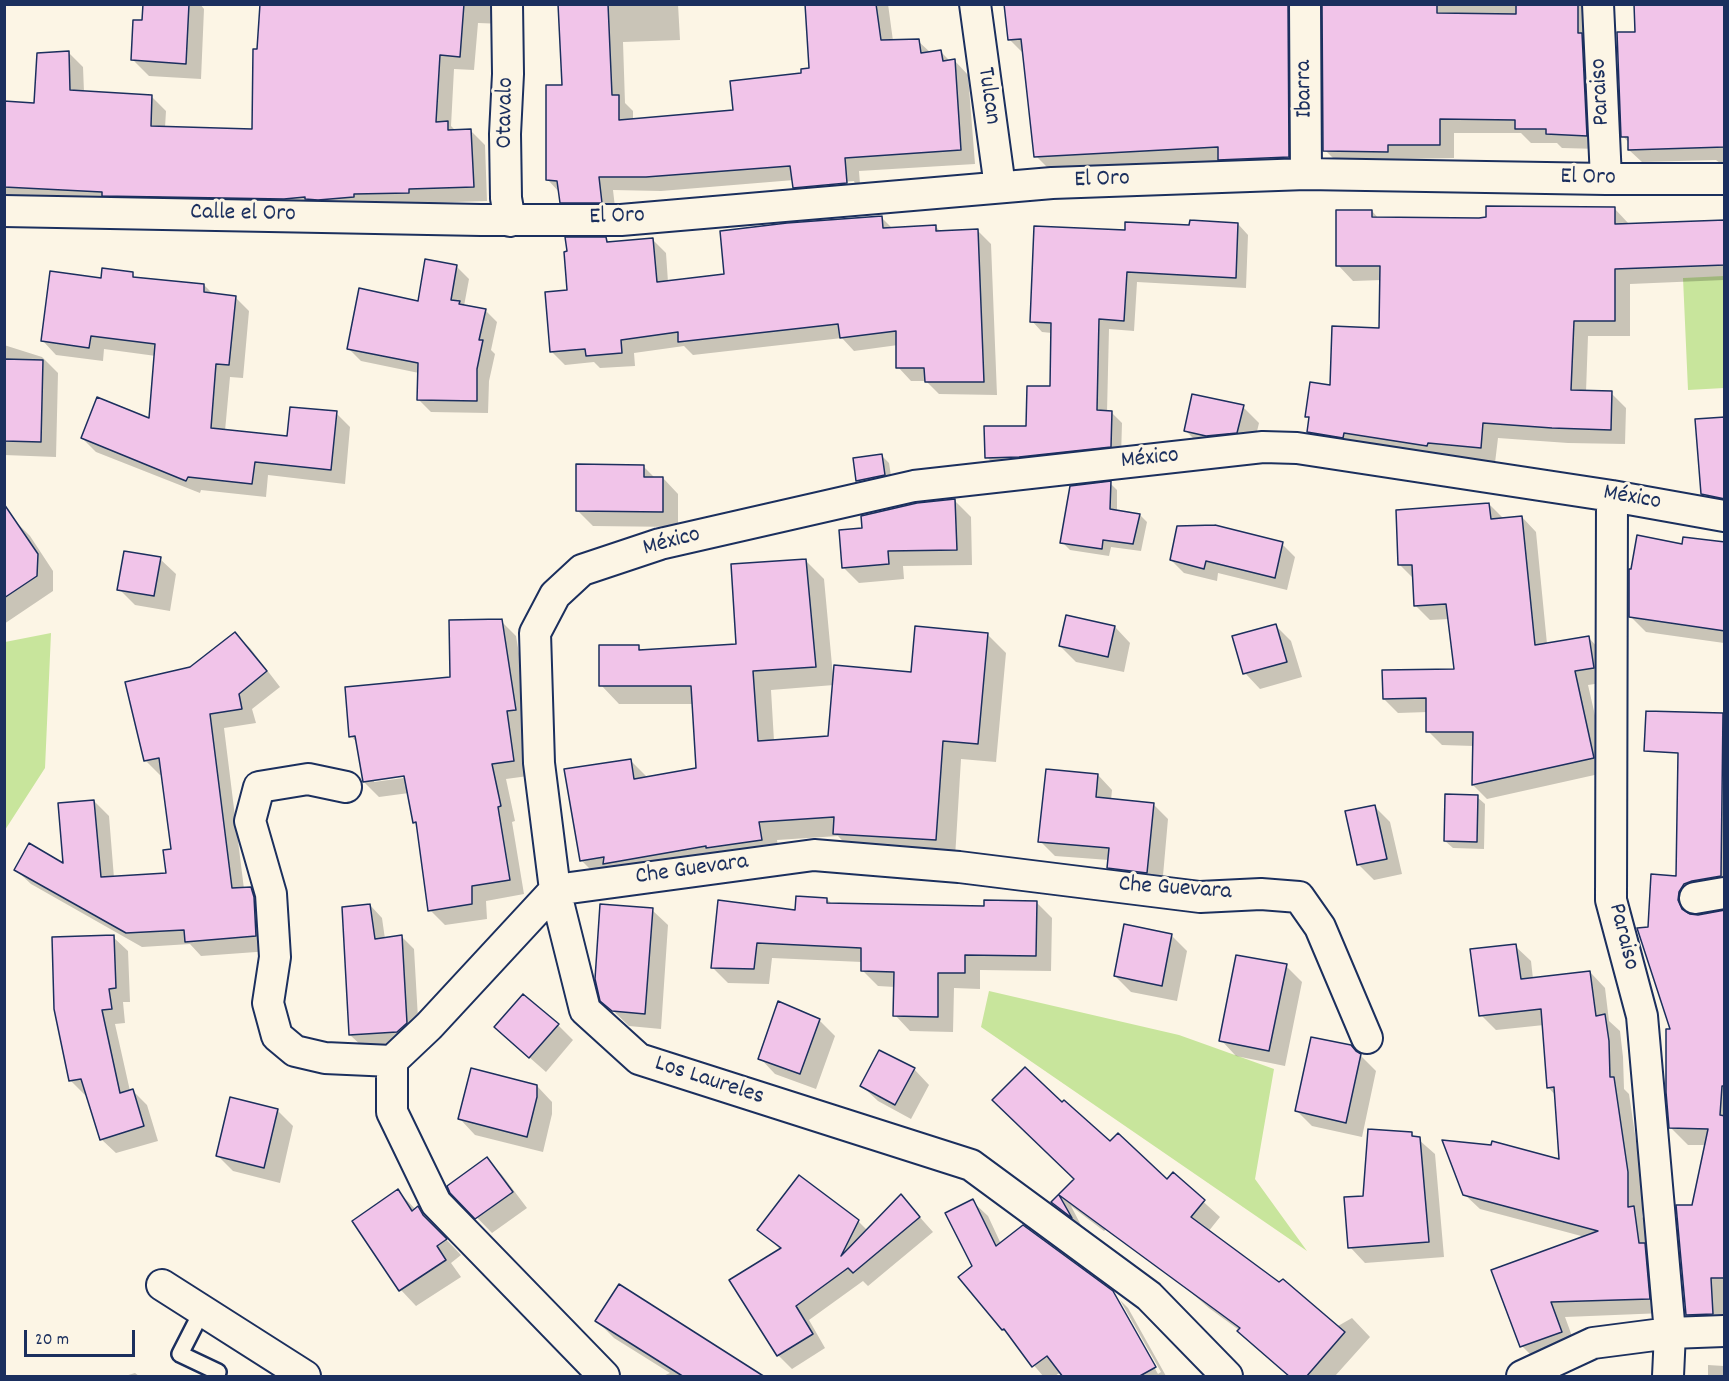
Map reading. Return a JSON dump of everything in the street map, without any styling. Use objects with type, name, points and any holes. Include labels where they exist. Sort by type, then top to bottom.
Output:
[{"type":"street","name":"Otavalo","points":[[507,4],[508,74],[505,134],[506,198],[510,220]]},
{"type":"street","name":"Tulcan","points":[[975,4],[1000,187]]},
{"type":"street","name":"Ibarra","points":[[1305,4],[1306,174]]},
{"type":"street","name":"Paraiso","points":[[1598,4],[1606,179]]},
{"type":"street","name":"El Oro","points":[[481,220],[621,220],[1052,183],[1306,174],[1725,179]]},
{"type":"street","name":"Calle el Oro","points":[[4,211],[481,220]]},
{"type":"street","name":"México","points":[[582,570],[660,544],[914,486],[1263,447],[1297,448],[1612,496],[1725,516]]},
{"type":"street","name":"Paraiso","points":[[1612,496],[1611,900],[1642,1016],[1670,1333],[1668,1377]]},
{"type":"street","name":"Los Laureles","points":[[582,570],[555,595],[535,633],[539,763],[555,890],[585,1010],[639,1059],[971,1165],[1149,1296],[1227,1377]]},
{"type":"street","points":[[346,787],[308,779],[259,787],[250,821],[271,894],[275,957],[268,1003],[277,1036],[295,1051],[325,1058],[392,1061],[429,1026],[555,890]]},
{"type":"street","name":"Che Guevara","points":[[555,890],[814,855],[959,867],[1200,897],[1261,894],[1299,897],[1320,927],[1367,1038]]},
{"type":"street","points":[[1695,898],[1725,893]]},
{"type":"street","points":[[392,1061],[392,1112],[436,1203],[604,1377]]},
{"type":"street","points":[[162,1284],[305,1377]]},
{"type":"street","points":[[1522,1377],[1593,1343],[1670,1333],[1725,1330]]},
{"type":"lane","points":[[202,1311],[180,1354],[218,1372]]},
{"type":"green space","points":[[1724,276],[1724,388],[1688,390],[1683,278]]},
{"type":"green space","points":[[51,633],[45,768],[5,830],[5,642]]},
{"type":"green space","points":[[989,991],[1179,1035],[1274,1069],[1255,1179],[1307,1251],[981,1027]]},
{"type":"building","points":[[143,4],[189,4],[186,64],[131,60],[133,20],[142,20]]},
{"type":"building","points":[[260,4],[464,4],[460,57],[440,55],[436,122],[448,121],[448,130],[471,129],[474,187],[409,189],[409,193],[354,194],[354,197],[318,200],[305,199],[305,197],[284,199],[102,196],[102,192],[4,187],[4,101],[34,103],[37,53],[69,51],[70,90],[152,95],[151,126],[252,129],[253,49],[257,49]]},
{"type":"building","points":[[558,4],[608,4],[612,95],[619,95],[619,120],[733,110],[730,81],[801,73],[801,69],[809,68],[805,4],[876,4],[881,40],[919,39],[921,53],[941,50],[943,61],[955,59],[961,150],[845,158],[847,183],[793,188],[790,166],[646,177],[599,177],[602,203],[560,203],[557,181],[546,180],[546,85],[562,85]]},
{"type":"building","points":[[1004,4],[1288,4],[1289,157],[1218,160],[1218,147],[1034,157],[1021,39],[1008,40]]},
{"type":"building","points":[[1322,4],[1437,4],[1437,13],[1516,14],[1516,4],[1578,4],[1578,33],[1582,33],[1587,136],[1546,134],[1546,129],[1515,129],[1515,120],[1440,119],[1440,145],[1388,145],[1388,152],[1323,151]]},
{"type":"building","points":[[1634,4],[1725,4],[1725,147],[1628,150],[1628,137],[1621,137],[1617,32],[1635,32]]},
{"type":"building","points":[[1486,206],[1615,207],[1615,224],[1725,220],[1725,265],[1615,269],[1615,321],[1574,321],[1571,390],[1612,391],[1611,430],[1483,423],[1481,448],[1428,443],[1427,446],[1344,433],[1343,438],[1307,432],[1309,417],[1305,417],[1310,382],[1330,385],[1332,326],[1379,328],[1380,266],[1336,266],[1336,210],[1372,210],[1372,217],[1479,218],[1486,217]]},
{"type":"building","points":[[882,216],[883,228],[936,225],[936,231],[978,229],[984,382],[925,382],[924,368],[896,368],[896,331],[840,338],[838,324],[678,342],[678,332],[621,340],[622,353],[586,356],[585,349],[550,352],[545,292],[567,290],[565,237],[606,237],[607,242],[653,238],[657,282],[724,274],[720,231]]},
{"type":"building","points":[[1190,220],[1238,223],[1236,278],[1127,272],[1124,321],[1099,319],[1097,410],[1112,411],[1111,447],[1019,457],[985,458],[984,426],[1026,426],[1027,386],[1050,386],[1051,323],[1030,322],[1034,226],[1125,230],[1125,222],[1189,225]]},
{"type":"building","points":[[425,259],[457,265],[451,300],[460,301],[459,304],[486,309],[479,340],[483,340],[477,369],[477,401],[417,400],[418,363],[347,349],[359,288],[418,301]]},
{"type":"building","points":[[102,268],[133,272],[133,277],[204,284],[204,292],[236,296],[229,365],[216,364],[211,428],[287,436],[290,407],[337,411],[331,470],[255,462],[252,484],[188,477],[186,481],[81,438],[97,397],[149,418],[155,344],[91,336],[89,348],[41,341],[50,271],[101,278]]},
{"type":"building","points":[[4,359],[43,360],[41,442],[4,441]]},
{"type":"building","points":[[1192,394],[1244,405],[1237,433],[1206,436],[1184,431]]},
{"type":"building","points":[[1725,417],[1725,499],[1701,494],[1695,419]]},
{"type":"building","points":[[882,454],[885,475],[856,481],[853,458]]},
{"type":"building","points":[[576,464],[644,465],[644,477],[663,477],[663,512],[576,511]]},
{"type":"building","points":[[1111,481],[1110,509],[1140,514],[1133,544],[1103,540],[1102,549],[1060,543],[1070,486]]},
{"type":"building","points":[[955,499],[957,550],[888,551],[889,564],[842,568],[839,530],[862,528],[861,516],[917,503]]},
{"type":"building","points":[[1489,503],[1491,519],[1522,516],[1535,645],[1589,636],[1594,668],[1575,671],[1594,758],[1472,785],[1473,732],[1426,732],[1426,698],[1383,699],[1382,670],[1454,669],[1446,604],[1414,606],[1412,565],[1398,565],[1396,510]]},
{"type":"building","points":[[4,504],[38,554],[37,576],[4,598]]},
{"type":"building","points":[[1215,525],[1283,542],[1275,578],[1206,561],[1204,569],[1170,560],[1177,526]]},
{"type":"building","points":[[1637,535],[1682,544],[1683,537],[1725,542],[1725,631],[1629,617],[1629,569],[1631,569]]},
{"type":"building","points":[[124,551],[161,557],[154,596],[117,590]]},
{"type":"building","points":[[806,559],[816,667],[753,671],[758,741],[828,736],[834,665],[911,672],[915,626],[988,633],[978,744],[943,741],[936,840],[833,834],[834,817],[759,822],[762,840],[706,848],[706,846],[603,864],[604,857],[580,861],[564,769],[631,759],[634,779],[696,768],[691,686],[599,686],[599,645],[639,645],[639,650],[736,644],[731,564]]},
{"type":"building","points":[[1066,615],[1115,626],[1108,657],[1059,646]]},
{"type":"building","points":[[502,619],[516,710],[507,711],[514,761],[492,764],[501,806],[498,807],[510,880],[472,886],[472,904],[428,911],[416,822],[413,823],[404,776],[363,782],[355,736],[349,737],[345,687],[450,677],[449,620]]},
{"type":"building","points":[[1276,624],[1287,662],[1243,674],[1232,636]]},
{"type":"building","points":[[235,632],[267,671],[239,694],[242,709],[210,714],[232,888],[251,887],[254,897],[256,936],[185,942],[184,930],[126,933],[14,870],[29,843],[63,863],[58,803],[94,800],[101,877],[166,873],[163,850],[171,849],[159,758],[144,761],[125,682],[190,667]]},
{"type":"building","points":[[1646,711],[1723,713],[1721,876],[1684,884],[1679,892],[1678,900],[1682,909],[1690,914],[1698,915],[1725,910],[1725,1086],[1722,1086],[1720,1115],[1725,1116],[1725,1278],[1711,1278],[1713,1314],[1686,1315],[1676,1205],[1692,1205],[1708,1129],[1669,1128],[1666,1092],[1666,1029],[1670,1029],[1637,928],[1648,927],[1651,874],[1676,876],[1678,753],[1644,751]]},
{"type":"building","points":[[1046,769],[1098,774],[1096,797],[1154,803],[1147,873],[1107,868],[1109,848],[1038,842]]},
{"type":"building","points":[[1445,794],[1478,795],[1477,842],[1444,841]]},
{"type":"building","points":[[1375,805],[1387,859],[1357,865],[1345,811]]},
{"type":"building","points":[[796,896],[827,898],[827,903],[984,906],[984,900],[1037,901],[1036,956],[965,955],[965,973],[938,973],[938,1017],[893,1016],[894,972],[861,971],[861,948],[757,943],[754,969],[711,968],[718,900],[795,910]]},
{"type":"building","points":[[370,904],[375,939],[402,935],[407,1023],[397,1032],[349,1035],[342,907]]},
{"type":"building","points":[[600,904],[653,908],[645,1014],[612,1011],[600,1001],[595,979]]},
{"type":"building","points":[[1124,924],[1172,934],[1162,986],[1114,976]]},
{"type":"building","points":[[114,935],[116,988],[109,989],[112,1009],[102,1010],[120,1093],[133,1089],[144,1126],[100,1140],[81,1079],[69,1081],[54,1009],[52,937]]},
{"type":"building","points":[[1516,944],[1521,979],[1590,971],[1596,1016],[1605,1014],[1609,1041],[1610,1077],[1614,1077],[1628,1172],[1628,1207],[1634,1206],[1639,1243],[1645,1243],[1650,1299],[1551,1302],[1562,1332],[1520,1347],[1491,1270],[1598,1231],[1463,1195],[1442,1140],[1491,1145],[1492,1141],[1559,1159],[1554,1087],[1547,1088],[1541,1009],[1479,1016],[1470,949]]},
{"type":"building","points":[[1236,955],[1287,964],[1269,1051],[1219,1041]]},
{"type":"building","points":[[523,994],[559,1024],[529,1058],[494,1027]]},
{"type":"building","points":[[778,1001],[820,1019],[800,1074],[758,1059]]},
{"type":"building","points":[[1311,1037],[1351,1045],[1361,1054],[1346,1123],[1295,1111]]},
{"type":"building","points":[[879,1050],[915,1068],[895,1105],[860,1086]]},
{"type":"building","points":[[1025,1067],[1062,1102],[1064,1100],[1110,1141],[1118,1133],[1167,1179],[1173,1172],[1205,1200],[1191,1217],[1279,1282],[1283,1279],[1345,1332],[1306,1377],[1290,1377],[1237,1331],[1240,1328],[1059,1195],[1072,1218],[1051,1202],[1074,1179],[992,1100]]},
{"type":"building","points":[[471,1068],[537,1085],[537,1097],[527,1137],[458,1119]]},
{"type":"building","points":[[230,1097],[278,1109],[264,1168],[216,1156]]},
{"type":"building","points":[[1368,1129],[1412,1132],[1412,1136],[1420,1137],[1429,1242],[1348,1248],[1344,1197],[1363,1196]]},
{"type":"building","points":[[487,1157],[513,1192],[475,1219],[450,1193],[447,1186]]},
{"type":"building","points":[[799,1175],[859,1220],[841,1256],[901,1194],[920,1217],[853,1273],[848,1268],[796,1306],[813,1334],[777,1356],[729,1280],[781,1248],[757,1230]]},
{"type":"building","points":[[398,1189],[412,1211],[418,1206],[423,1215],[447,1239],[437,1246],[446,1260],[399,1291],[352,1221]]},
{"type":"building","points":[[973,1199],[996,1246],[1023,1225],[1113,1291],[1156,1367],[1138,1377],[1063,1377],[1047,1356],[1032,1367],[1004,1329],[1002,1330],[958,1277],[972,1266],[945,1213]]},
{"type":"building","points":[[619,1284],[765,1377],[684,1377],[595,1321]]}]
